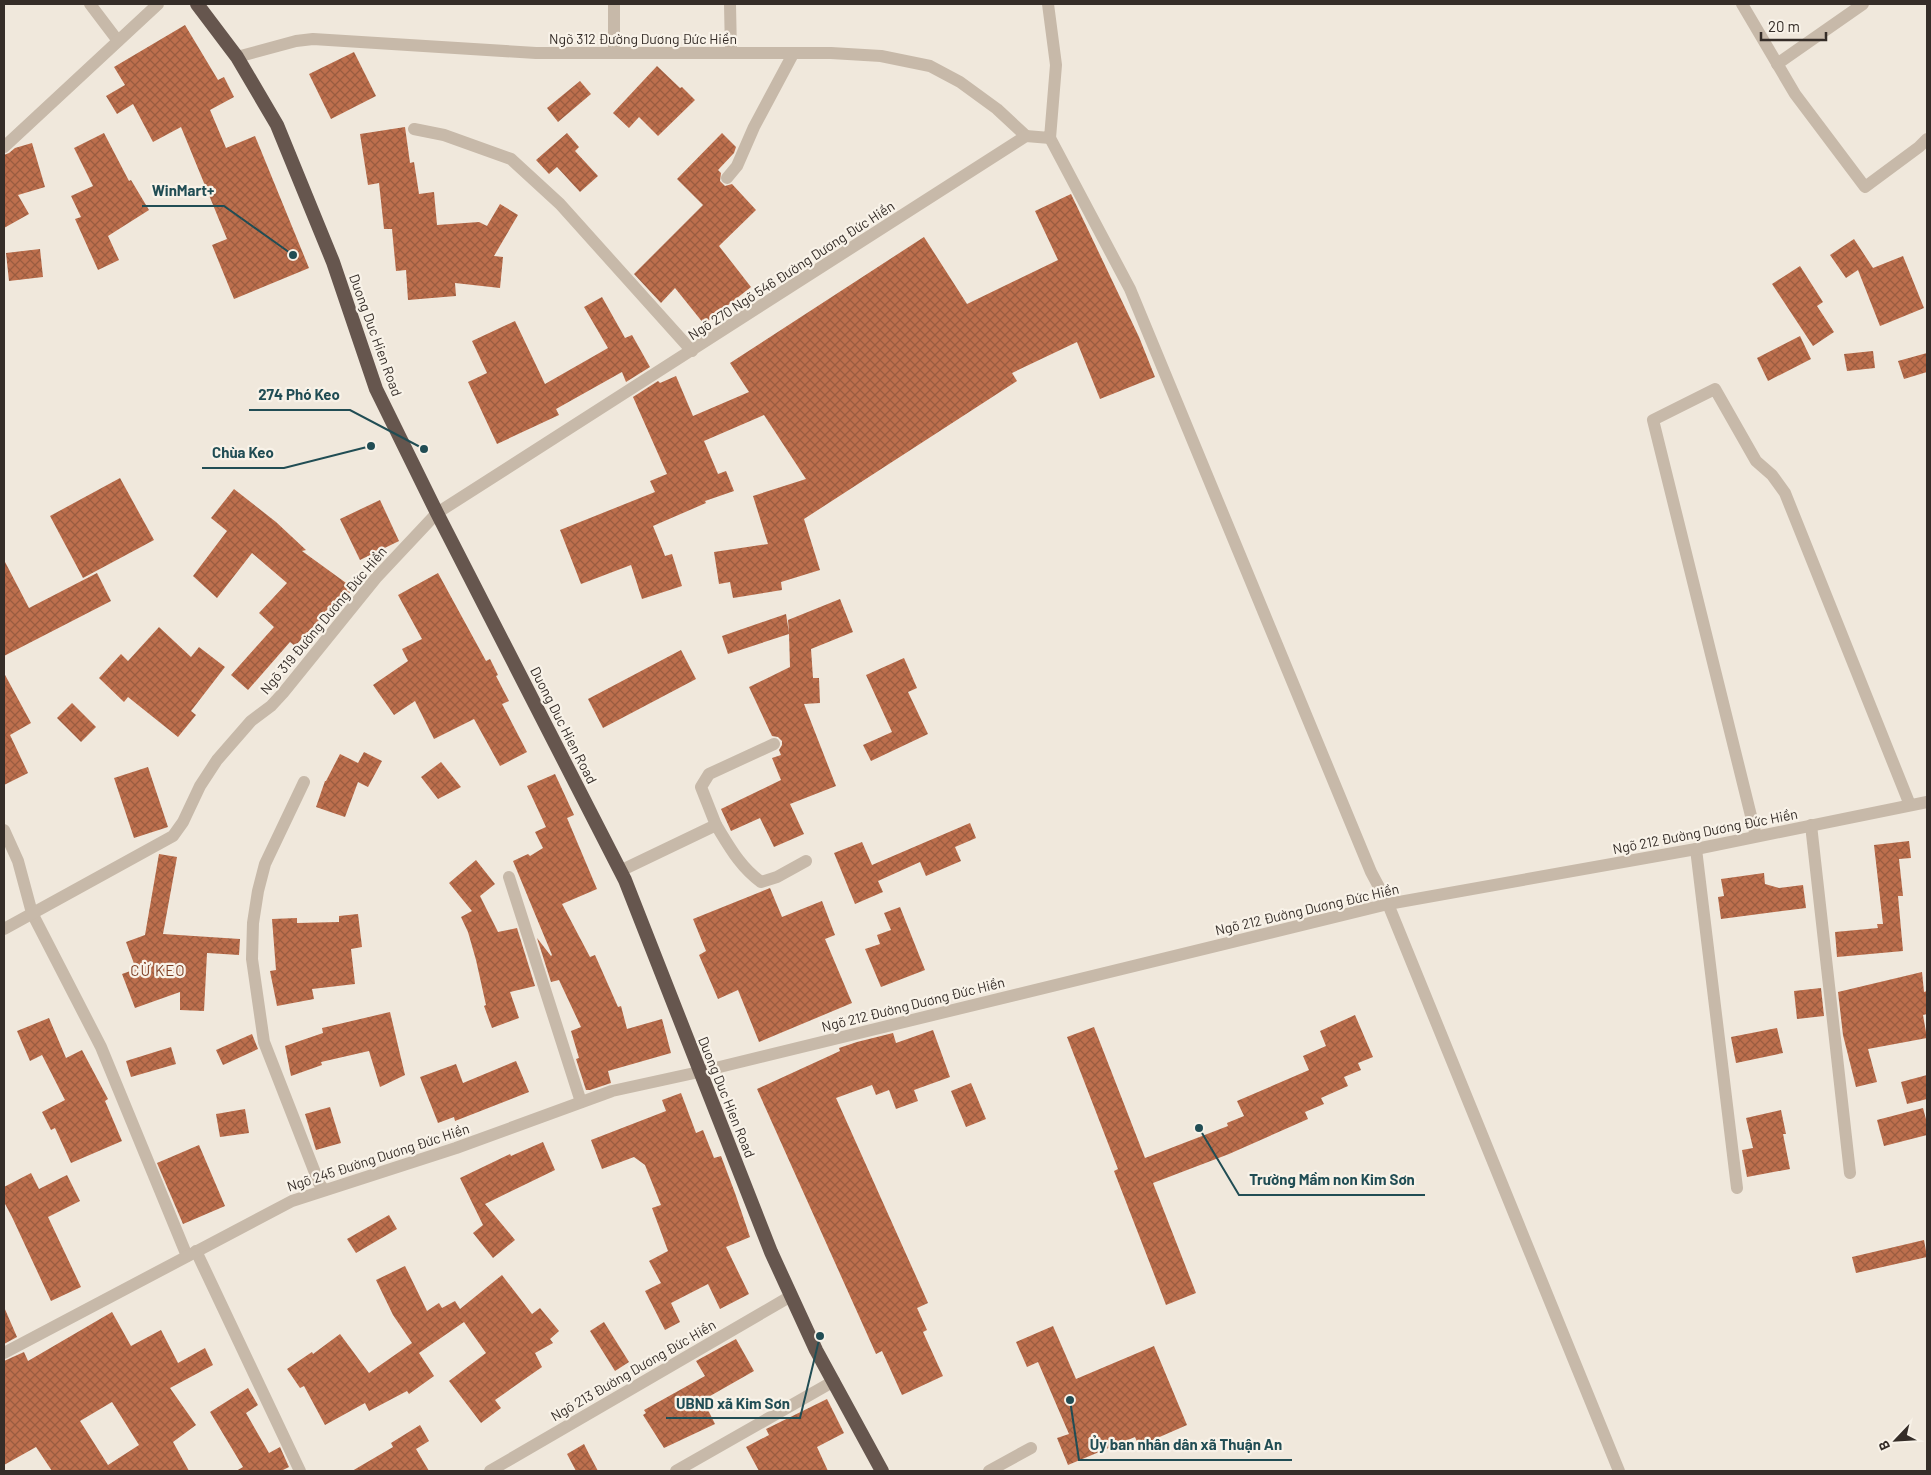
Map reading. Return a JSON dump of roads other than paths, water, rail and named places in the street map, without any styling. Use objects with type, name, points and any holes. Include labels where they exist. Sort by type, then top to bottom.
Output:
[{"type":"highway","name":"Duong Duc Hien Road","points":[[198,4],[237,57],[277,125],[333,262],[376,388],[437,513],[620,871],[771,1252],[816,1350],[882,1471]]},
{"type":"street","points":[[90,4],[118,41]]},
{"type":"street","points":[[4,147],[158,4]]},
{"type":"street","points":[[614,4],[614,53]]},
{"type":"street","points":[[730,4],[731,53]]},
{"type":"street","points":[[1048,4],[1056,65],[1050,138],[1130,289],[1364,853],[1388,904],[1619,1471]]},
{"type":"street","points":[[1742,4],[1795,94],[1865,188],[1927,139]]},
{"type":"street","points":[[1777,64],[1863,4]]},
{"type":"street","name":"Ngõ 312 Đường Dương Đức Hiền","points":[[237,57],[296,41],[313,39],[536,53],[831,53],[881,56],[930,66],[960,82],[997,109],[1026,136]]},
{"type":"street","points":[[727,178],[737,166],[754,127],[793,54]]},
{"type":"street","points":[[414,129],[444,135],[511,159],[560,204],[692,351]]},
{"type":"street","points":[[1026,136],[1050,138]]},
{"type":"street","name":"Ngõ 270 Ngõ 546 Đường Dương Đức Hiền","points":[[437,513],[1026,136]]},
{"type":"street","points":[[1756,836],[1653,420],[1716,389],[1756,461],[1772,474],[1785,493],[1910,805]]},
{"type":"street","name":"Ngõ 319 Đường Dương Đức Hiền","points":[[4,929],[173,836],[183,822],[200,786],[217,760],[251,721],[283,694],[376,578],[437,513]]},
{"type":"street","points":[[774,744],[709,774],[701,787],[716,825],[733,854],[750,874],[761,882],[777,877],[806,862]]},
{"type":"street","points":[[304,782],[265,864],[253,923],[252,958],[264,1042],[319,1183],[324,1190]]},
{"type":"street","name":"Ngõ 212 Đường Dương Đức Hiền","points":[[699,1072],[1388,904],[1696,849],[1927,802]]},
{"type":"street","points":[[620,871],[716,825]]},
{"type":"street","points":[[1811,826],[1850,1173]]},
{"type":"street","points":[[4,830],[18,861],[32,913],[101,1047],[192,1254],[300,1471]]},
{"type":"street","points":[[1696,849],[1737,1188]]},
{"type":"street","points":[[509,877],[581,1102]]},
{"type":"street","name":"Ngõ 245 Đường Dương Đức Hiền","points":[[4,1353],[292,1201],[456,1148],[612,1091],[699,1072]]},
{"type":"street","name":"Ngõ 213 Đường Dương Đức Hiền","points":[[490,1471],[791,1296]]},
{"type":"street","points":[[676,1471],[834,1382]]},
{"type":"street","points":[[989,1471],[1031,1448]]},
{"type":"place","name":"WinMart+","points":[[293,255]]},
{"type":"place","name":"Chùa Keo","points":[[371,446]]},
{"type":"place","name":"274 Phó Keo","points":[[424,449]]},
{"type":"place","name":"Trường Mầm non Kim Sơn","points":[[1199,1128]]},
{"type":"place","name":"UBND xã Kim Sơn","points":[[820,1336]]},
{"type":"place","name":"Ủy ban nhân dân xã Thuận An","points":[[1070,1400]]},
{"type":"district","name":"CỪ KEO","points":[[158,970]]}]
